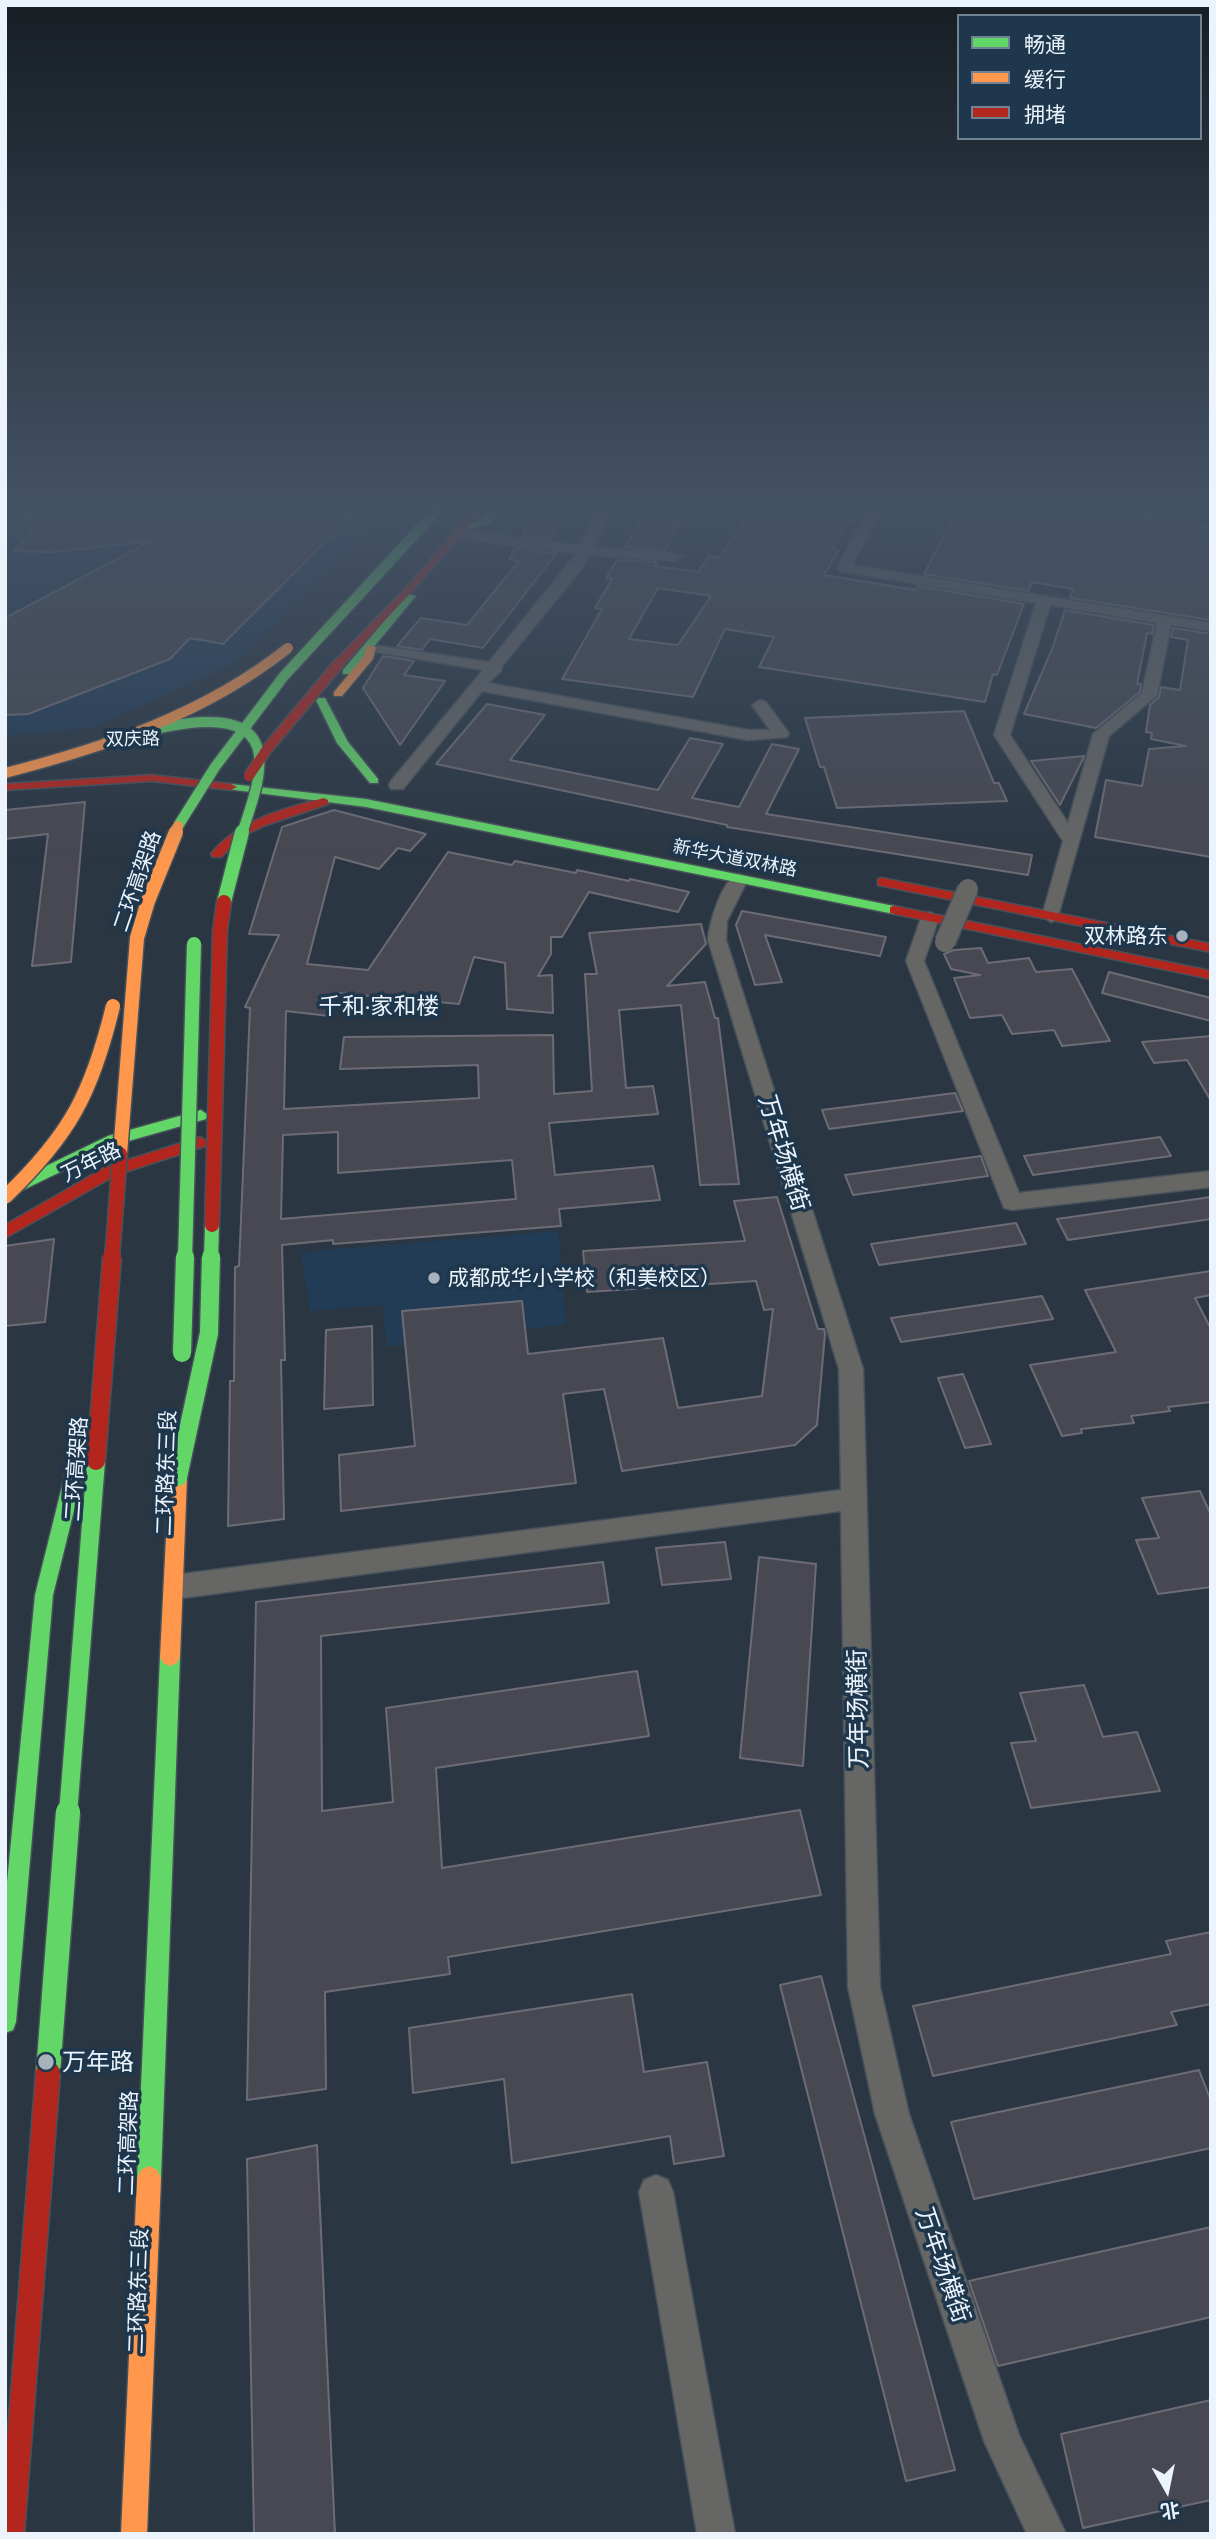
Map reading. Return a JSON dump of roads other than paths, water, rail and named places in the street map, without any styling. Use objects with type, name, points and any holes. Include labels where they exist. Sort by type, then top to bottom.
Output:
[{"type":"main road","points":[[105,743],[197,706],[254,676],[276,660],[309,626]]},
{"type":"main road","name":"二环高架路","points":[[12,2534],[137,938],[148,901],[180,821],[215,767],[284,676],[329,626]]},
{"type":"main road","points":[[5,2504],[132,922],[176,812],[209,760],[310,658],[337,626]]},
{"type":"main road","points":[[213,867],[226,816],[267,749],[374,626]]},
{"type":"main road","name":"二环路东三段","points":[[155,2422],[182,1586],[201,1115],[202,923],[213,867],[250,788],[271,767],[321,700],[387,626]]},
{"type":"main road","points":[[313,725],[369,657],[371,647]]},
{"type":"main road","points":[[5,765],[158,728],[239,694],[310,658]]},
{"type":"main road","points":[[321,700],[327,719],[343,745],[374,781]]},
{"type":"main road","points":[[5,773],[154,729],[187,723],[224,723],[236,726],[256,743],[257,776],[249,813],[229,876],[220,931],[209,1333],[178,1477]]},
{"type":"main road","name":"双庆路","points":[[5,765],[114,759]]},
{"type":"main road","points":[[209,760],[271,767],[249,813]]},
{"type":"main road","name":"双庆路","points":[[5,787],[152,778],[250,788]]},
{"type":"main road","points":[[349,778],[404,787]]},
{"type":"main road","name":"新华大道双林路","points":[[250,788],[342,800],[1211,975]]},
{"type":"main road","points":[[213,867],[236,834],[262,822],[322,802],[342,800]]},
{"type":"main road","points":[[860,878],[1211,948]]},
{"type":"main road","name":"二环高架路","points":[[134,2534],[202,923]]},
{"type":"main road","points":[[5,1195],[32,1174],[61,1138],[92,1088],[116,994],[137,938]]},
{"type":"main road","name":"万年路","points":[[5,1195],[113,1140],[201,1115]]},
{"type":"main road","name":"万年路","points":[[5,1232],[111,1171],[200,1142]]},
{"type":"main road","points":[[5,2022],[44,1595],[93,1398]]},
{"type":"street","points":[[404,787],[478,686],[529,626]]},
{"type":"street","points":[[1036,626],[1002,735],[1071,840]]},
{"type":"street","points":[[1051,916],[1101,734],[1149,695],[1163,626]]},
{"type":"street","points":[[371,647],[496,668]]},
{"type":"street","points":[[478,686],[748,735],[781,734],[760,705]]},
{"type":"street","name":"万年场横街","points":[[739,879],[718,921],[717,940],[851,1369],[864,1987],[892,2114],[1003,2441],[1047,2534]]},
{"type":"street","points":[[945,942],[968,889]]},
{"type":"street","points":[[930,918],[915,961],[1012,1202],[1211,1179]]},
{"type":"street","points":[[182,1586],[853,1499]]},
{"type":"street","points":[[656,2192],[716,2534]]},
{"type":"place","name":"双林路东","points":[[1182,936]]},
{"type":"place","name":"成都成华小学校（和美校区）","points":[[434,1278]]},
{"type":"place","name":"万年路","points":[[46,2062]]},
{"type":"district","name":"千和·家和楼","points":[[379,1006]]}]
